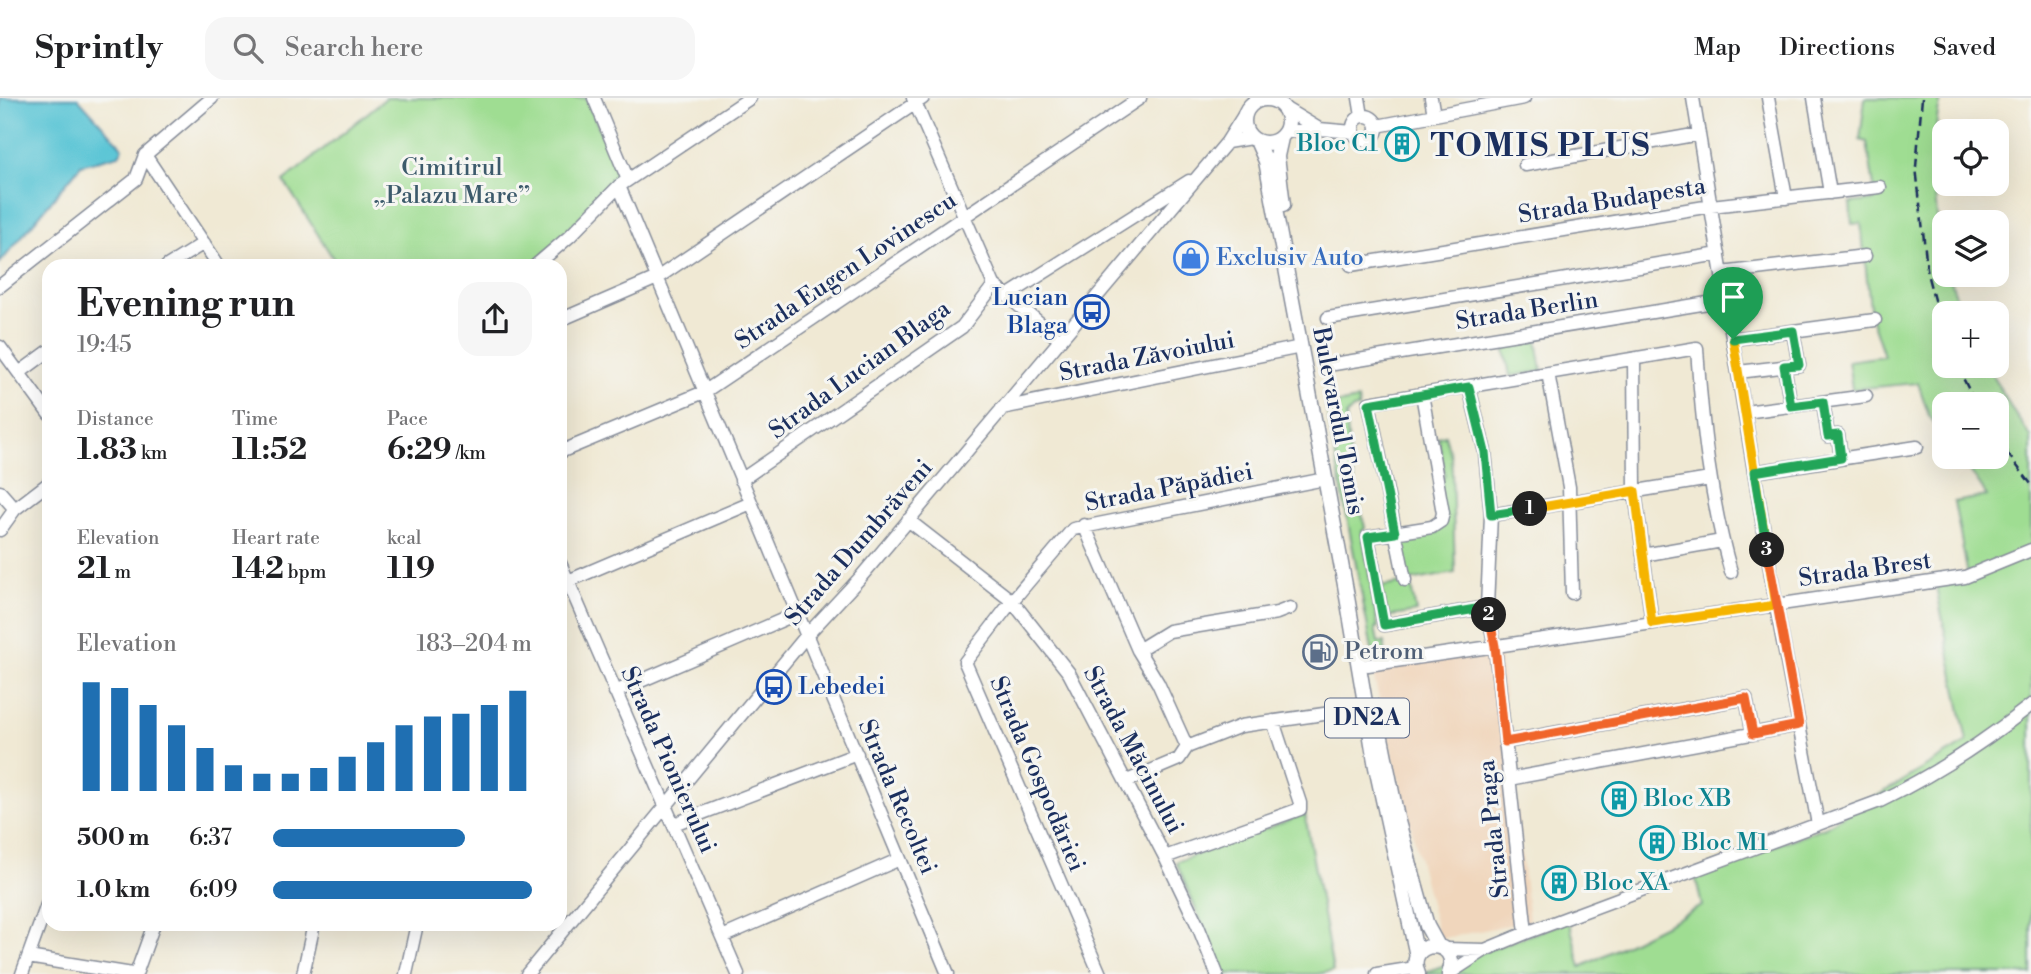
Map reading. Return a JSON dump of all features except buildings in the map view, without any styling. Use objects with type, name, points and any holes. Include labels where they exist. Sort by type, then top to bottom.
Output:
[{"type":"main road","points":[[1248,106],[1264,99],[1280,103]]},
{"type":"main road","name":"DN2A","points":[[1280,103],[1288,120],[1283,135]]},
{"type":"main road","name":"DN2A","points":[[1248,106],[1243,125],[1254,140]]},
{"type":"main road","points":[[1254,140],[1273,143],[1283,135]]},
{"type":"main road","name":"Bulevardul Tomis","points":[[1283,135],[1277,156],[1282,199],[1397,818],[1427,926],[1441,948],[1451,956],[1450,973]]},
{"type":"main road","name":"Bulevardul Tomis","points":[[1254,140],[1266,161],[1389,835],[1410,921],[1412,968]]},
{"type":"main road","points":[[1412,968],[1422,949],[1429,946],[1441,948]]},
{"type":"street","points":[[0,286],[136,179],[145,155],[212,98]]},
{"type":"street","name":"Strada Recoltei","points":[[594,98],[657,278],[948,974]]},
{"type":"street","points":[[543,259],[623,183],[750,98]]},
{"type":"street","name":"Strada Eugen Lovinescu","points":[[567,449],[704,392],[1139,98]]},
{"type":"street","points":[[1359,98],[1362,116]]},
{"type":"street","points":[[1431,98],[1434,115]]},
{"type":"street","points":[[1377,126],[1523,98]]},
{"type":"street","points":[[1693,98],[1776,605],[1818,824]]},
{"type":"street","points":[[1768,98],[1786,198]]},
{"type":"street","points":[[1814,98],[1829,193]]},
{"type":"street","points":[[567,317],[657,278],[917,100],[994,285],[1059,339]]},
{"type":"street","points":[[1280,103],[1319,129]]},
{"type":"street","name":"Strada Dumbrăveni","points":[[567,926],[807,635],[908,520],[1227,142],[1248,106]]},
{"type":"street","points":[[1283,135],[1319,129],[1353,132],[1361,140],[1370,139],[1376,134],[1377,126],[1372,117],[1362,116],[1354,122],[1353,132]]},
{"type":"street","points":[[1525,165],[1699,134]]},
{"type":"street","points":[[1227,142],[1254,140]]},
{"type":"street","points":[[145,155],[214,259]]},
{"type":"street","points":[[1007,296],[1201,173]]},
{"type":"street","name":"Strada Budapesta","points":[[1351,265],[1711,206],[1881,187]]},
{"type":"street","points":[[178,259],[204,243]]},
{"type":"street","name":"Strada Berlin","points":[[1328,318],[1719,254]]},
{"type":"street","points":[[1722,273],[1865,257]]},
{"type":"street","name":"Strada Lucian Blaga","points":[[741,480],[962,327],[994,285]]},
{"type":"street","name":"Strada Berlin","points":[[1334,363],[1726,300]]},
{"type":"street","points":[[1733,339],[1875,320]]},
{"type":"street","points":[[1738,372],[1799,365],[1793,331]]},
{"type":"street","points":[[0,347],[42,404]]},
{"type":"street","name":"Strada Zăvoiului","points":[[1002,408],[1301,347]]},
{"type":"street","points":[[1405,580],[1369,404],[1697,348],[1710,479],[1731,572]]},
{"type":"street","points":[[19,373],[42,356]]},
{"type":"street","points":[[1634,359],[1635,491],[1652,623]]},
{"type":"street","points":[[1784,366],[1791,406]]},
{"type":"street","points":[[1548,373],[1569,487],[1572,593]]},
{"type":"street","name":"Strada Praga","points":[[1469,387],[1485,452],[1491,515],[1487,607],[1495,646],[1526,933]]},
{"type":"street","points":[[1422,394],[1442,504],[1441,521],[1432,527],[1368,537],[1384,625],[1487,607]]},
{"type":"street","points":[[1745,412],[1866,396]]},
{"type":"street","points":[[1823,402],[1828,436],[1838,435],[1841,458]]},
{"type":"street","points":[[1754,472],[1917,447]]},
{"type":"street","name":"Strada Păpădiei","points":[[1012,601],[1073,529],[1325,479]]},
{"type":"street","points":[[1491,515],[1710,479]]},
{"type":"street","points":[[0,530],[15,509],[42,488]]},
{"type":"street","points":[[0,492],[15,509]]},
{"type":"street","points":[[568,581],[751,503]]},
{"type":"street","name":"Strada Măcinului","points":[[908,520],[1012,601],[1069,673],[1165,857],[1198,926],[1217,974]]},
{"type":"street","points":[[1084,525],[1138,650],[1158,683],[1187,747]]},
{"type":"street","points":[[1643,555],[1722,541]]},
{"type":"street","name":"Strada Brest","points":[[1368,665],[1965,577],[2031,550]]},
{"type":"street","name":"Strada Pionierului","points":[[568,581],[738,974]]},
{"type":"street","name":"Strada Gospodăriei","points":[[1012,601],[965,662],[1100,974]]},
{"type":"street","points":[[1138,650],[1170,631],[1277,613],[1290,608]]},
{"type":"street","points":[[615,692],[796,614]]},
{"type":"street","points":[[1505,742],[1746,698],[1753,734]]},
{"type":"street","points":[[1450,973],[1485,950],[1526,933],[1880,802],[1921,781],[2031,705]]},
{"type":"street","points":[[1127,781],[1179,759],[1187,747],[1241,726],[1365,708]]},
{"type":"street","points":[[1165,857],[1300,810],[1273,721]]},
{"type":"street","points":[[1509,779],[1799,725]]},
{"type":"street","points":[[674,824],[857,754]]},
{"type":"street","points":[[722,937],[900,859]]},
{"type":"street","points":[[22,974],[42,918]]},
{"type":"street","points":[[28,957],[134,974],[151,931]]},
{"type":"street","points":[[303,974],[312,931]]},
{"type":"street","points":[[406,974],[415,931]]},
{"type":"street","name":"Strada Dumbrăveni","points":[[527,974],[563,931]]},
{"type":"street","points":[[1441,948],[1485,950]]},
{"type":"street","points":[[1377,974],[1412,968]]},
{"type":"shaded area","points":[[1499,649],[1529,921],[1439,939],[1371,667]]},
{"type":"green space","name":"Cimitirul „Palazu Mare”","points":[[386,98],[586,98],[621,179],[539,259],[334,259],[284,181]]},
{"type":"green space","points":[[1865,98],[1941,98],[1937,119],[1932,119],[1932,196],[1936,196],[1936,210],[1932,210],[1932,287],[1953,287],[1958,301],[1932,301],[1932,378],[1994,378],[2002,392],[1932,392],[1932,420],[1918,383],[1852,389],[1848,361],[1884,356],[1871,317],[1861,223],[1852,224],[1850,203],[1876,200],[1867,142],[1860,140]]},
{"type":"green space","points":[[1537,340],[1542,371],[1510,376],[1504,344]]},
{"type":"green space","points":[[1358,400],[1359,408],[1353,409],[1346,416],[1350,459],[1365,528],[1362,531],[1378,627],[1375,628],[1378,642],[1384,642],[1386,655],[1377,657],[1373,655],[1326,406]]},
{"type":"green space","points":[[2009,404],[2031,437],[2031,974],[1420,974],[1569,921],[1581,967],[1702,906],[1695,875],[1825,827],[1967,742],[1936,586],[1969,581],[1954,502],[1987,496],[1969,469],[2009,469]]},
{"type":"green space","points":[[1445,435],[1451,457],[1455,573],[1410,581],[1416,612],[1387,617],[1380,587],[1408,582],[1399,536],[1438,532],[1441,481],[1445,475],[1438,437]]},
{"type":"green space","points":[[1305,814],[1333,971],[1317,974],[1223,974],[1176,862]]},
{"type":"water","points":[[0,98],[78,98],[123,148],[119,155],[81,165],[0,263]]},
{"type":"railway","points":[[1922,98],[1916,167],[1928,277],[1934,301]]},
{"type":"railway","points":[[1963,378],[1970,392]]},
{"type":"railway","points":[[2009,456],[2031,484]]},
{"type":"place","name":"Bloc C1","points":[[1402,144]]},
{"type":"place","name":"Exclusiv Auto","points":[[1191,258]]},
{"type":"place","name":"Lucian Blaga","points":[[1092,312]]},
{"type":"place","name":"Petrom","points":[[1320,652]]},
{"type":"place","name":"Lebedei","points":[[774,687]]},
{"type":"place","name":"Bloc XB","points":[[1619,799]]},
{"type":"place","name":"Bloc M1","points":[[1657,843]]},
{"type":"place","name":"Bloc XA","points":[[1559,883]]},
{"type":"district","name":"TOMIS PLUS","points":[[1541,146]]},
{"type":"route","points":[[1733,339],[1776,605],[1652,623],[1635,491],[1491,515],[1485,452],[1469,387],[1369,404],[1395,533],[1368,537],[1384,625],[1487,607],[1495,646],[1505,742],[1746,698],[1753,734],[1799,725],[1776,605],[1754,472],[1841,458],[1838,435],[1828,436],[1823,402],[1791,406],[1784,366],[1799,365],[1793,331],[1733,339]]}]
